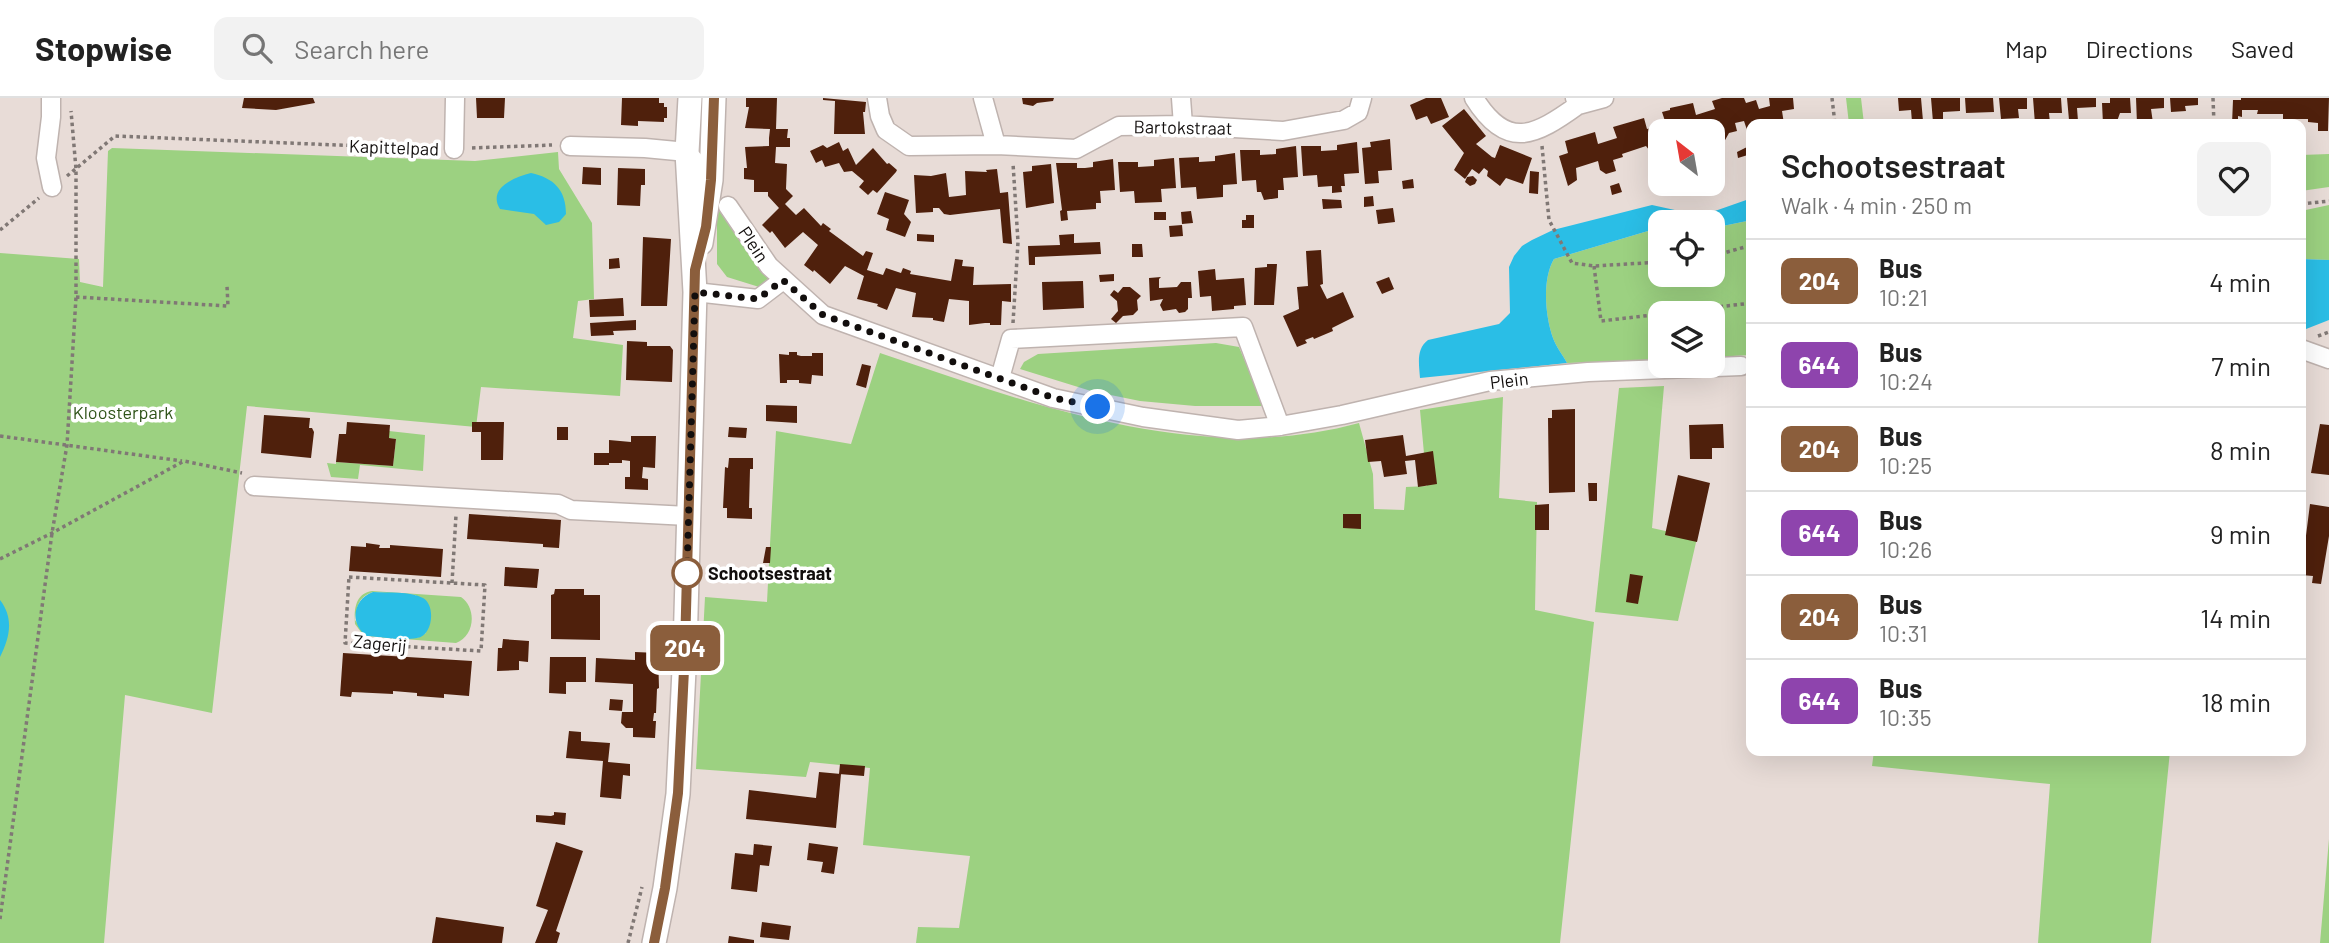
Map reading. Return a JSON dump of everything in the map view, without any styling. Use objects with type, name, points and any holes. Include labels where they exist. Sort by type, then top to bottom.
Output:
[{"type":"main road","points":[[654,943],[678,793],[695,281],[687,152],[690,98]]},
{"type":"main road","points":[[695,281],[706,227],[711,180],[714,98]]},
{"type":"street","points":[[51,98],[46,158],[52,187]]},
{"type":"street","points":[[454,149],[455,98]]},
{"type":"street","name":"Bartokstraat","points":[[877,98],[886,131],[909,146],[1076,149],[1119,126],[1183,125],[1283,131],[1344,120],[1358,112],[1362,98]]},
{"type":"street","points":[[983,98],[1004,146]]},
{"type":"street","points":[[1181,98],[1183,125]]},
{"type":"street","points":[[1474,98],[1483,114],[1506,132],[1525,134],[1559,118],[1577,101],[1604,98]]},
{"type":"street","points":[[570,146],[687,152],[711,180]]},
{"type":"street","name":"Plein","points":[[728,206],[769,266],[823,315],[1054,398],[1143,417],[1238,429],[1280,426],[1342,415],[1490,381],[1588,372],[1741,366]]},
{"type":"street","points":[[695,281],[758,299],[783,280]]},
{"type":"street","points":[[1000,378],[1012,339],[1243,327],[1280,426]]},
{"type":"street","points":[[2306,351],[2329,359]]},
{"type":"street","points":[[254,486],[558,504],[571,510],[688,516]]},
{"type":"path","points":[[1832,98],[1834,119]]},
{"type":"path","points":[[2213,98],[2214,119]]},
{"type":"path","points":[[0,919],[52,534],[67,444],[76,298],[76,169],[71,108]]},
{"type":"path","points":[[1541,126],[1549,220],[1572,263],[1594,266],[1648,263]]},
{"type":"path","name":"Kapittelpad","points":[[76,169],[115,136],[454,149],[570,146]]},
{"type":"path","points":[[1004,146],[1018,242],[1012,339]]},
{"type":"path","points":[[2306,203],[2329,201]]},
{"type":"path","points":[[1725,253],[1746,247]]},
{"type":"path","points":[[1594,266],[1601,321],[1648,315]]},
{"type":"path","points":[[76,298],[228,306],[227,286]]},
{"type":"path","points":[[1725,306],[1746,304]]},
{"type":"path","points":[[0,436],[184,461],[251,475],[254,486]]},
{"type":"path","points":[[0,559],[52,534],[184,461]]},
{"type":"path","points":[[452,583],[457,498]]},
{"type":"path","name":"Zagerij","points":[[349,577],[452,583],[485,584],[481,651],[345,643],[349,577]]},
{"type":"green space","points":[[1846,98],[1861,98],[1863,119],[1848,119]]},
{"type":"green space","name":"Kloosterpark","points":[[112,148],[475,161],[558,152],[559,169],[592,223],[594,299],[578,301],[573,338],[623,345],[620,396],[481,387],[476,427],[247,406],[212,713],[125,695],[104,943],[0,943],[0,253],[79,259],[80,282],[103,287],[108,151]]},
{"type":"green space","points":[[2329,154],[2329,187],[2306,190],[2306,155]]},
{"type":"green space","points":[[717,201],[770,279],[769,290],[727,277],[717,264]]},
{"type":"green space","points":[[2329,205],[2329,260],[2306,259],[2306,210]]},
{"type":"green space","points":[[1746,221],[1746,355],[1725,356],[1725,301],[1648,301],[1648,360],[1567,363],[1556,345],[1548,319],[1546,287],[1554,259],[1648,231],[1648,287],[1725,287],[1725,226]]},
{"type":"green space","points":[[1216,343],[1239,347],[1264,406],[1195,406],[1140,401],[1091,391],[1020,369],[1024,362],[1038,354]]},
{"type":"green space","points":[[880,353],[1055,409],[1116,424],[1177,434],[1237,438],[1298,435],[1359,423],[1373,474],[1374,509],[1404,510],[1406,487],[1427,486],[1420,410],[1503,397],[1499,498],[1537,502],[1535,610],[1594,622],[1560,943],[916,943],[918,927],[959,928],[970,856],[863,845],[870,768],[810,762],[806,777],[696,769],[705,597],[767,602],[776,431],[851,444]]},
{"type":"green space","points":[[1664,386],[1652,528],[1697,538],[1678,621],[1595,612],[1619,388]]},
{"type":"green space","points":[[389,431],[425,435],[423,471],[360,465],[358,479],[331,477],[327,463],[393,466],[396,439],[389,438]]},
{"type":"green space","points":[[372,591],[461,597],[470,608],[472,622],[467,634],[456,643],[364,636],[355,624],[355,613],[359,599]],"holes":[[[373,592],[416,595],[426,633],[417,638],[367,636],[355,620],[359,603]]]},
{"type":"green space","points":[[1873,756],[2170,756],[2151,943],[2038,943],[2050,784],[1872,766]]},
{"type":"green space","points":[[2329,839],[2329,943],[2320,943]]},
{"type":"water","points":[[531,173],[546,178],[561,192],[566,214],[559,222],[546,225],[534,214],[500,209],[497,195],[500,189],[518,177]]},
{"type":"water","points":[[1746,200],[1746,221],[1725,226],[1725,210],[1718,210]]},
{"type":"water","points":[[1652,205],[1675,210],[1648,210],[1648,231],[1554,259],[1546,287],[1548,319],[1556,345],[1567,363],[1420,378],[1420,352],[1428,340],[1499,324],[1510,313],[1509,267],[1522,246],[1553,230]]},
{"type":"water","points":[[2306,259],[2329,260],[2329,320],[2306,329]]},
{"type":"water","points":[[373,592],[405,593],[423,598],[431,613],[427,632],[411,639],[367,636],[358,625],[356,612],[361,600]]},
{"type":"water","points":[[0,600],[7,614],[9,628],[0,657]]},
{"type":"building","points":[[244,98],[313,98],[315,103],[276,110],[242,108]]},
{"type":"building","points":[[476,98],[505,98],[504,118],[477,118]]},
{"type":"building","points":[[622,98],[659,98],[659,103],[664,103],[664,107],[667,107],[667,118],[664,118],[664,122],[638,121],[638,126],[621,125]]},
{"type":"building","points":[[746,98],[777,98],[776,129],[788,129],[790,147],[776,147],[775,163],[787,164],[786,189],[793,196],[785,204],[796,215],[804,208],[821,226],[823,223],[831,229],[829,231],[863,256],[866,251],[873,253],[867,270],[883,275],[886,268],[901,273],[903,268],[911,271],[910,274],[951,281],[955,259],[963,260],[962,266],[974,267],[973,285],[1011,284],[1011,302],[1002,301],[1001,325],[969,325],[969,301],[949,299],[944,322],[933,318],[912,317],[916,293],[896,288],[887,310],[877,306],[878,304],[857,299],[864,276],[845,266],[830,284],[804,265],[818,245],[803,232],[785,248],[772,231],[770,233],[762,225],[779,208],[768,196],[768,192],[754,192],[754,180],[744,179],[744,168],[747,168],[745,147],[769,146],[770,129],[745,128],[749,107],[746,107]]},
{"type":"building","points":[[823,98],[866,102],[863,112],[865,134],[834,134],[835,101]]},
{"type":"building","points":[[1022,98],[1054,98],[1053,101],[1033,106],[1023,104]]},
{"type":"building","points":[[1426,98],[1441,98],[1449,117],[1431,124],[1427,116],[1416,120],[1410,105]]},
{"type":"building","points":[[1722,98],[1744,98],[1746,103],[1756,100],[1759,109],[1770,106],[1769,98],[1793,98],[1794,109],[1782,111],[1783,119],[1746,119],[1746,127],[1744,121],[1735,123],[1737,131],[1729,133],[1726,138],[1726,119],[1664,119],[1662,112],[1693,103],[1696,115],[1715,109],[1712,101]]},
{"type":"building","points":[[1898,98],[1921,98],[1923,119],[1912,119],[1911,110],[1899,111]]},
{"type":"building","points":[[1931,98],[1960,98],[1960,111],[1943,112],[1943,119],[1933,119]]},
{"type":"building","points":[[1965,98],[1993,98],[1994,112],[1966,113]]},
{"type":"building","points":[[1999,98],[2027,98],[2027,109],[2018,109],[2019,118],[2001,119]]},
{"type":"building","points":[[2033,98],[2061,98],[2062,113],[2049,113],[2050,119],[2035,119]]},
{"type":"building","points":[[2067,98],[2096,98],[2096,107],[2077,108],[2078,119],[2069,119]]},
{"type":"building","points":[[2110,98],[2130,98],[2131,113],[2120,113],[2118,119],[2103,119],[2102,103],[2110,103]]},
{"type":"building","points":[[2136,98],[2164,98],[2164,108],[2151,109],[2152,119],[2137,119]]},
{"type":"building","points":[[2170,98],[2198,98],[2198,105],[2185,106],[2186,111],[2171,112]]},
{"type":"building","points":[[2329,98],[2328,131],[2318,131],[2318,123],[2308,122],[2308,119],[2283,119],[2283,114],[2257,114],[2258,110],[2242,110],[2242,117],[2232,119],[2233,100]]},
{"type":"building","points":[[1464,109],[1486,136],[1476,144],[1492,157],[1495,158],[1500,145],[1532,158],[1523,184],[1506,178],[1500,186],[1487,176],[1488,171],[1484,168],[1479,174],[1472,169],[1465,179],[1454,170],[1464,153],[1442,126]]},
{"type":"building","points":[[1644,118],[1648,149],[1646,146],[1622,154],[1623,157],[1613,160],[1616,171],[1606,174],[1600,170],[1598,161],[1576,168],[1577,180],[1568,186],[1559,156],[1568,153],[1565,141],[1595,132],[1598,144],[1617,138],[1613,127]]},
{"type":"building","points":[[1390,139],[1392,170],[1378,171],[1379,183],[1365,184],[1362,148],[1371,147],[1370,142]]},
{"type":"building","points":[[839,142],[843,151],[848,148],[856,165],[873,148],[887,164],[897,170],[896,172],[877,193],[873,190],[868,195],[859,187],[864,181],[852,171],[844,172],[839,163],[825,167],[822,160],[816,163],[810,151],[823,145],[827,148]]},
{"type":"building","points":[[1357,142],[1359,173],[1344,174],[1345,186],[1341,186],[1342,192],[1332,193],[1332,186],[1318,187],[1317,175],[1303,176],[1301,146],[1321,146],[1321,151],[1337,150],[1337,145]]},
{"type":"building","points":[[1296,146],[1298,177],[1283,178],[1284,190],[1278,190],[1278,198],[1264,200],[1261,192],[1257,192],[1256,180],[1242,181],[1240,150],[1260,150],[1260,155],[1276,154],[1276,149]]},
{"type":"building","points":[[1746,148],[1746,156],[1738,158],[1737,152]]},
{"type":"building","points":[[1235,153],[1237,184],[1223,185],[1223,197],[1197,199],[1196,187],[1181,188],[1179,158],[1199,157],[1199,162],[1215,161],[1215,156]]},
{"type":"building","points":[[1174,158],[1176,188],[1161,189],[1162,202],[1135,203],[1134,191],[1120,192],[1118,162],[1138,162],[1138,167],[1154,166],[1154,160]]},
{"type":"building","points":[[1113,159],[1115,190],[1100,191],[1101,203],[1096,203],[1096,209],[1067,211],[1068,220],[1061,221],[1056,163],[1077,163],[1077,168],[1085,168],[1093,167],[1093,162]]},
{"type":"building","points":[[1051,164],[1054,203],[1026,208],[1023,172],[1032,171],[1032,166]]},
{"type":"building","points":[[583,167],[601,168],[601,185],[582,184]]},
{"type":"building","points":[[618,168],[645,169],[645,185],[641,185],[640,206],[617,205]]},
{"type":"building","points":[[997,169],[1000,193],[1008,192],[1012,244],[1003,243],[1000,209],[950,215],[944,214],[939,208],[933,208],[933,212],[916,213],[914,175],[946,173],[949,197],[966,195],[965,171],[987,172],[986,170]]},
{"type":"building","points":[[1530,171],[1539,172],[1538,194],[1529,193]]},
{"type":"building","points":[[1473,176],[1477,180],[1470,186],[1465,182],[1467,177]]},
{"type":"building","points":[[1413,179],[1414,188],[1403,189],[1402,181]]},
{"type":"building","points":[[1619,183],[1622,192],[1612,195],[1610,186]]},
{"type":"building","points":[[885,192],[909,200],[904,214],[911,222],[905,237],[886,230],[889,219],[877,214]]},
{"type":"building","points":[[1373,196],[1374,206],[1364,207],[1364,197]]},
{"type":"building","points":[[1322,199],[1341,200],[1342,208],[1323,209]]},
{"type":"building","points":[[1393,208],[1395,222],[1378,224],[1376,210]]},
{"type":"building","points":[[1191,211],[1193,223],[1182,224],[1181,212]]},
{"type":"building","points":[[1154,212],[1166,212],[1166,220],[1154,220]]},
{"type":"building","points":[[1246,215],[1254,215],[1254,228],[1242,228],[1242,220],[1246,220]]},
{"type":"building","points":[[1182,225],[1183,236],[1170,237],[1169,226]]},
{"type":"building","points":[[917,234],[934,235],[934,242],[917,241]]},
{"type":"building","points":[[1074,234],[1074,243],[1100,242],[1101,254],[1035,257],[1035,265],[1029,265],[1028,246],[1060,245],[1059,235]]},
{"type":"building","points":[[643,237],[671,239],[667,306],[641,306]]},
{"type":"building","points":[[1132,244],[1142,244],[1143,257],[1132,257]]},
{"type":"building","points":[[1321,250],[1323,284],[1320,285],[1327,299],[1343,292],[1354,317],[1332,328],[1333,331],[1305,340],[1307,343],[1297,347],[1283,316],[1299,309],[1297,287],[1308,286],[1306,251]]},
{"type":"building","points":[[619,258],[620,268],[609,269],[609,259]]},
{"type":"building","points":[[1267,264],[1277,264],[1274,305],[1254,305],[1255,268],[1267,267]]},
{"type":"building","points":[[1215,269],[1216,280],[1244,278],[1246,305],[1212,311],[1211,296],[1200,297],[1198,271]]},
{"type":"building","points":[[1114,274],[1114,281],[1100,282],[1099,275]]},
{"type":"building","points":[[1161,277],[1159,288],[1177,287],[1181,282],[1191,282],[1192,298],[1188,298],[1188,309],[1185,312],[1179,313],[1176,309],[1163,311],[1160,305],[1163,299],[1150,301],[1149,278]]},
{"type":"building","points":[[1389,277],[1394,289],[1382,294],[1376,282]]},
{"type":"building","points":[[1083,281],[1084,308],[1043,310],[1042,282]]},
{"type":"building","points":[[1123,287],[1130,287],[1141,296],[1137,300],[1138,310],[1133,315],[1123,316],[1116,323],[1111,319],[1118,311],[1117,301],[1110,295],[1114,290],[1118,293]]},
{"type":"building","points":[[623,298],[624,316],[590,317],[589,300]]},
{"type":"building","points":[[636,320],[636,330],[591,336],[590,323]]},
{"type":"building","points":[[627,341],[647,342],[647,346],[670,346],[673,350],[672,382],[626,380]]},
{"type":"building","points":[[789,352],[797,352],[797,355],[801,356],[823,353],[823,376],[812,375],[811,384],[799,383],[799,380],[780,383],[779,354],[789,355]]},
{"type":"building","points":[[862,364],[871,366],[866,388],[856,385]]},
{"type":"building","points":[[766,405],[797,406],[797,423],[766,421]]},
{"type":"building","points":[[1575,409],[1575,492],[1549,493],[1548,418],[1552,418],[1552,410]]},
{"type":"building","points":[[264,415],[310,418],[309,428],[314,432],[311,458],[261,453]]},
{"type":"building","points":[[347,422],[390,425],[389,438],[396,439],[393,466],[336,462],[339,434],[346,434]]},
{"type":"building","points":[[472,422],[504,422],[503,460],[481,460],[481,432],[472,432]]},
{"type":"building","points":[[1723,424],[1724,448],[1712,448],[1712,459],[1690,459],[1689,425]]},
{"type":"building","points":[[2320,424],[2329,425],[2329,475],[2311,473]]},
{"type":"building","points":[[557,427],[568,427],[568,440],[557,440]]},
{"type":"building","points":[[729,427],[747,428],[746,438],[728,437]]},
{"type":"building","points":[[1403,435],[1406,456],[1433,451],[1437,484],[1418,487],[1415,460],[1405,461],[1407,474],[1384,477],[1381,461],[1368,462],[1365,440]]},
{"type":"building","points":[[631,436],[656,436],[655,468],[643,467],[642,478],[648,479],[648,490],[625,489],[625,477],[630,477],[630,461],[594,465],[594,453],[609,453],[609,440],[631,442]]},
{"type":"building","points":[[729,458],[753,458],[753,469],[750,469],[749,508],[752,508],[752,519],[727,518],[727,508],[723,508],[725,467],[728,468]]},
{"type":"building","points":[[1678,475],[1710,483],[1697,542],[1665,535]]},
{"type":"building","points":[[1588,483],[1597,483],[1597,501],[1589,501]]},
{"type":"building","points":[[1549,504],[1549,530],[1535,530],[1535,505]]},
{"type":"building","points":[[2310,504],[2329,507],[2329,536],[2321,584],[2312,583],[2313,576],[2306,575],[2306,536]]},
{"type":"building","points":[[469,514],[561,520],[559,548],[543,547],[543,544],[467,539]]},
{"type":"building","points":[[1343,514],[1361,514],[1361,529],[1343,528]]},
{"type":"building","points":[[366,543],[380,545],[379,548],[390,548],[390,545],[443,549],[441,577],[349,571],[351,546],[366,547]]},
{"type":"building","points":[[766,547],[771,547],[770,563],[763,563]]},
{"type":"building","points":[[505,567],[539,569],[537,588],[504,586]]},
{"type":"building","points":[[1630,574],[1643,576],[1638,604],[1626,602]]},
{"type":"building","points":[[555,589],[584,589],[584,595],[600,595],[600,640],[551,639],[551,595]]},
{"type":"building","points":[[503,639],[529,641],[528,662],[519,661],[519,670],[497,671],[498,648],[502,648]]},
{"type":"building","points":[[635,652],[658,653],[659,688],[653,721],[656,721],[655,738],[633,737],[633,728],[626,728],[621,723],[622,712],[633,712],[633,684],[595,682],[596,658],[635,660]]},
{"type":"building","points":[[343,653],[472,661],[469,696],[444,694],[444,698],[393,691],[393,694],[352,692],[351,697],[340,696]]},
{"type":"building","points":[[550,657],[586,657],[586,682],[566,682],[566,694],[549,693]]},
{"type":"building","points":[[610,699],[623,700],[622,711],[609,710]]},
{"type":"building","points":[[569,731],[581,732],[581,741],[610,743],[608,762],[630,764],[630,776],[623,775],[621,799],[600,797],[603,761],[566,758]]},
{"type":"building","points":[[840,764],[865,766],[864,776],[839,774]]},
{"type":"building","points":[[819,772],[841,774],[836,828],[746,819],[749,790],[816,798]]},
{"type":"building","points":[[554,812],[566,813],[565,825],[536,822],[536,815],[551,816]]},
{"type":"building","points":[[556,842],[583,851],[556,931],[560,933],[557,943],[535,943],[548,910],[536,906]]},
{"type":"building","points":[[809,843],[838,847],[834,874],[821,872],[823,862],[807,860]]},
{"type":"building","points":[[754,844],[772,846],[769,866],[760,865],[757,892],[731,889],[735,853],[753,855]]},
{"type":"building","points":[[436,917],[504,927],[502,943],[432,943]]},
{"type":"building","points":[[762,922],[791,926],[789,940],[760,937]]},
{"type":"building","points":[[729,936],[754,940],[754,943],[728,943]]},
{"type":"bus line","name":"204","points":[[654,943],[665,888],[678,793],[685,649],[695,270],[706,227],[714,98]]},
{"type":"place","name":"Schootsestraat","points":[[687,573]]},
{"type":"route","points":[[687,573],[695,292],[758,299],[783,280],[823,315],[1054,398],[1098,407]]}]
